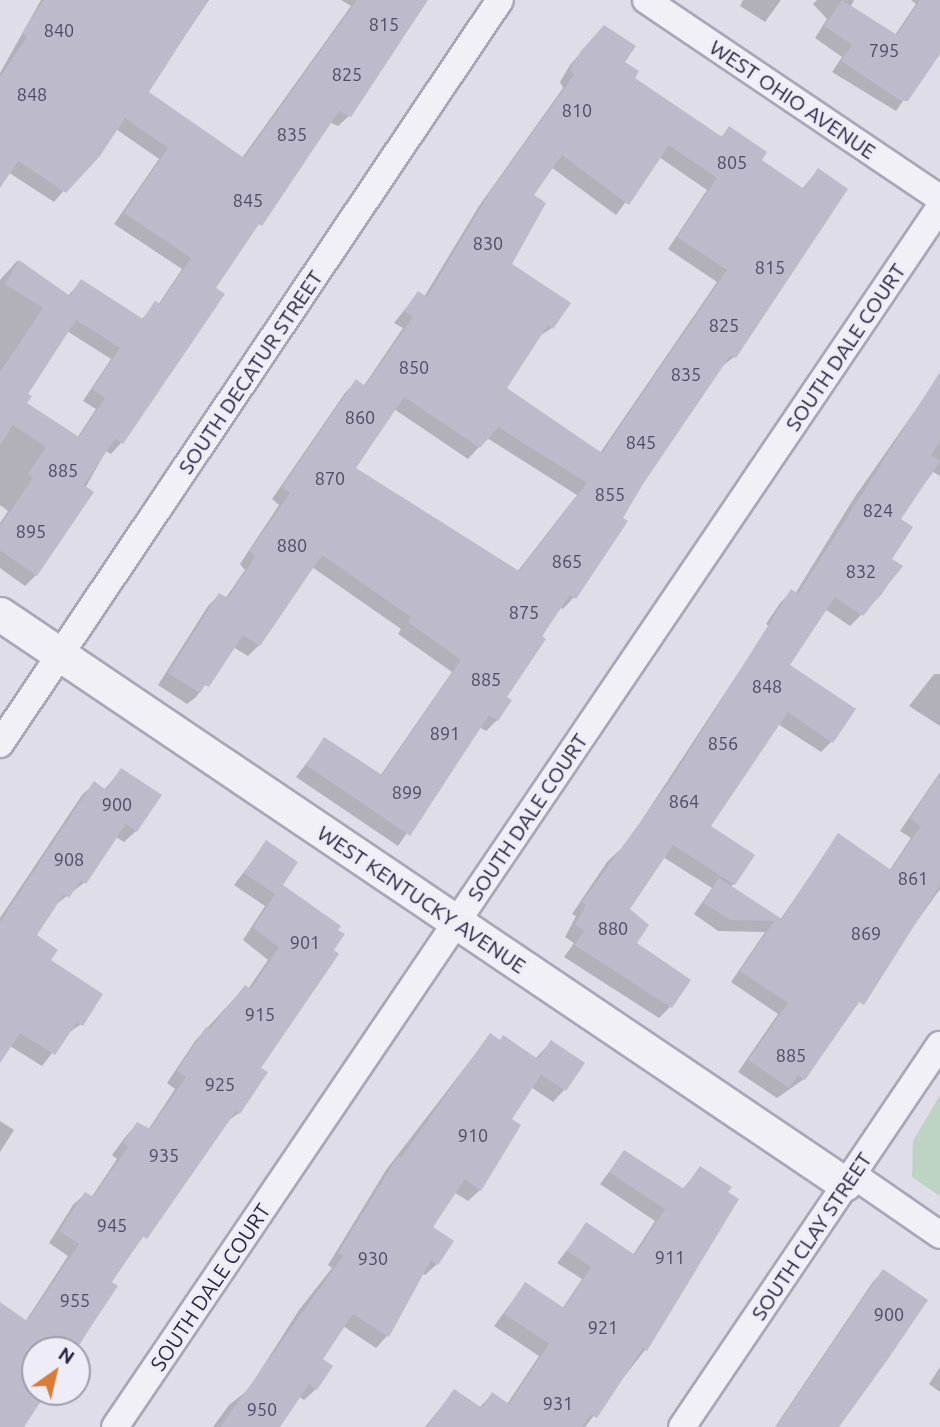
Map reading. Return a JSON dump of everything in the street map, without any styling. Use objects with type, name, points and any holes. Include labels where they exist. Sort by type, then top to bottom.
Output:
[{"type":"street","name":"SOUTH DECATUR STREET","points":[[0,744],[500,0]]},
{"type":"street","name":"WEST OHIO AVENUE","points":[[646,0],[940,198]]},
{"type":"street","name":"SOUTH DALE COURT","points":[[115,1427],[940,207]]},
{"type":"street","name":"WEST KENTUCKY AVENUE","points":[[0,614],[456,922],[849,1179],[940,1235]]},
{"type":"street","name":"SOUTH CLAY STREET","points":[[682,1427],[940,1045]]},
{"type":"green space","points":[[940,1095],[940,1196],[912,1177],[913,1141]]},
{"type":"building","points":[[44,0],[208,0],[149,92],[244,158],[357,0],[428,0],[351,117],[339,111],[262,226],[259,224],[216,288],[225,294],[123,444],[115,439],[84,485],[94,492],[37,576],[0,550],[0,526],[33,478],[28,474],[46,447],[13,425],[0,445],[0,372],[43,308],[5,284],[19,260],[70,296],[81,279],[143,319],[155,301],[160,304],[191,258],[124,213],[168,148],[125,118],[100,156],[66,193],[18,161],[0,188],[0,77],[27,37],[22,33]],"holes":[[[76,320],[120,348],[92,389],[105,398],[79,437],[27,403],[32,396],[28,394]]]},
{"type":"building","points":[[842,0],[897,35],[920,0],[940,0],[940,54],[908,101],[901,101],[841,61],[852,45],[824,26]]},
{"type":"building","points":[[604,25],[636,46],[625,62],[639,71],[635,78],[722,137],[729,126],[767,152],[762,160],[804,189],[818,168],[848,189],[736,358],[730,356],[643,484],[623,518],[628,521],[576,599],[570,595],[542,636],[546,639],[507,697],[512,700],[498,721],[489,715],[410,836],[306,765],[324,737],[382,775],[461,660],[408,622],[411,617],[322,555],[260,646],[243,635],[209,687],[205,685],[200,693],[168,673],[219,593],[228,598],[255,557],[250,551],[290,493],[282,487],[356,379],[365,386],[413,317],[404,311],[418,291],[427,297],[490,192],[574,75],[570,70],[581,51]],"holes":[[[669,145],[717,178],[677,237],[727,270],[602,453],[507,388],[548,325],[553,329],[571,303],[512,264],[546,203],[534,195],[562,155],[629,205]],[[404,397],[480,448],[498,427],[587,483],[519,571],[356,468]]]},
{"type":"building","points":[[940,372],[940,441],[931,455],[940,461],[901,519],[913,527],[892,559],[903,566],[863,616],[835,597],[790,665],[856,709],[833,743],[788,712],[711,826],[755,855],[735,885],[673,845],[630,909],[649,925],[637,943],[691,980],[672,1008],[574,945],[584,931],[575,925],[586,905],[582,902],[673,777],[791,589],[798,594]]},
{"type":"building","points":[[121,768],[162,795],[137,832],[126,824],[86,884],[81,880],[69,898],[64,894],[37,935],[58,950],[51,960],[103,994],[83,1026],[77,1022],[55,1055],[20,1033],[0,1063],[0,922],[94,781],[106,790]]},
{"type":"building","points":[[940,773],[940,885],[864,1005],[859,1002],[805,1080],[798,1075],[789,1088],[748,1060],[788,1003],[740,971],[774,921],[730,920],[703,903],[719,878],[782,919],[838,833],[891,870],[921,826],[910,819]]},
{"type":"building","points":[[266,840],[298,862],[283,885],[341,926],[338,930],[345,934],[334,950],[339,954],[261,1068],[268,1072],[240,1114],[236,1111],[147,1239],[143,1236],[112,1282],[118,1286],[84,1336],[21,1336],[21,1406],[38,1406],[24,1427],[0,1427],[0,1302],[27,1321],[79,1244],[59,1231],[85,1192],[93,1197],[128,1147],[123,1143],[137,1122],[150,1129],[186,1077],[177,1071],[206,1027],[210,1029],[245,985],[251,989],[279,947],[253,928],[275,894],[244,873]]},
{"type":"building","points":[[490,1033],[500,1040],[503,1035],[538,1059],[551,1040],[585,1063],[566,1091],[541,1075],[512,1119],[521,1125],[481,1191],[465,1179],[433,1227],[454,1241],[438,1265],[431,1260],[389,1337],[353,1314],[323,1359],[333,1366],[317,1390],[309,1384],[280,1427],[220,1427],[343,1256],[338,1253],[398,1156],[401,1158]]},
{"type":"building","points":[[624,1150],[684,1189],[700,1166],[732,1187],[728,1192],[739,1199],[647,1351],[643,1348],[597,1418],[591,1414],[582,1427],[427,1427],[454,1389],[482,1408],[492,1392],[509,1404],[549,1344],[504,1314],[525,1282],[564,1308],[591,1267],[567,1251],[586,1222],[635,1255],[665,1209],[609,1172]]},
{"type":"building","points":[[883,1269],[928,1300],[839,1427],[776,1427]]}]
